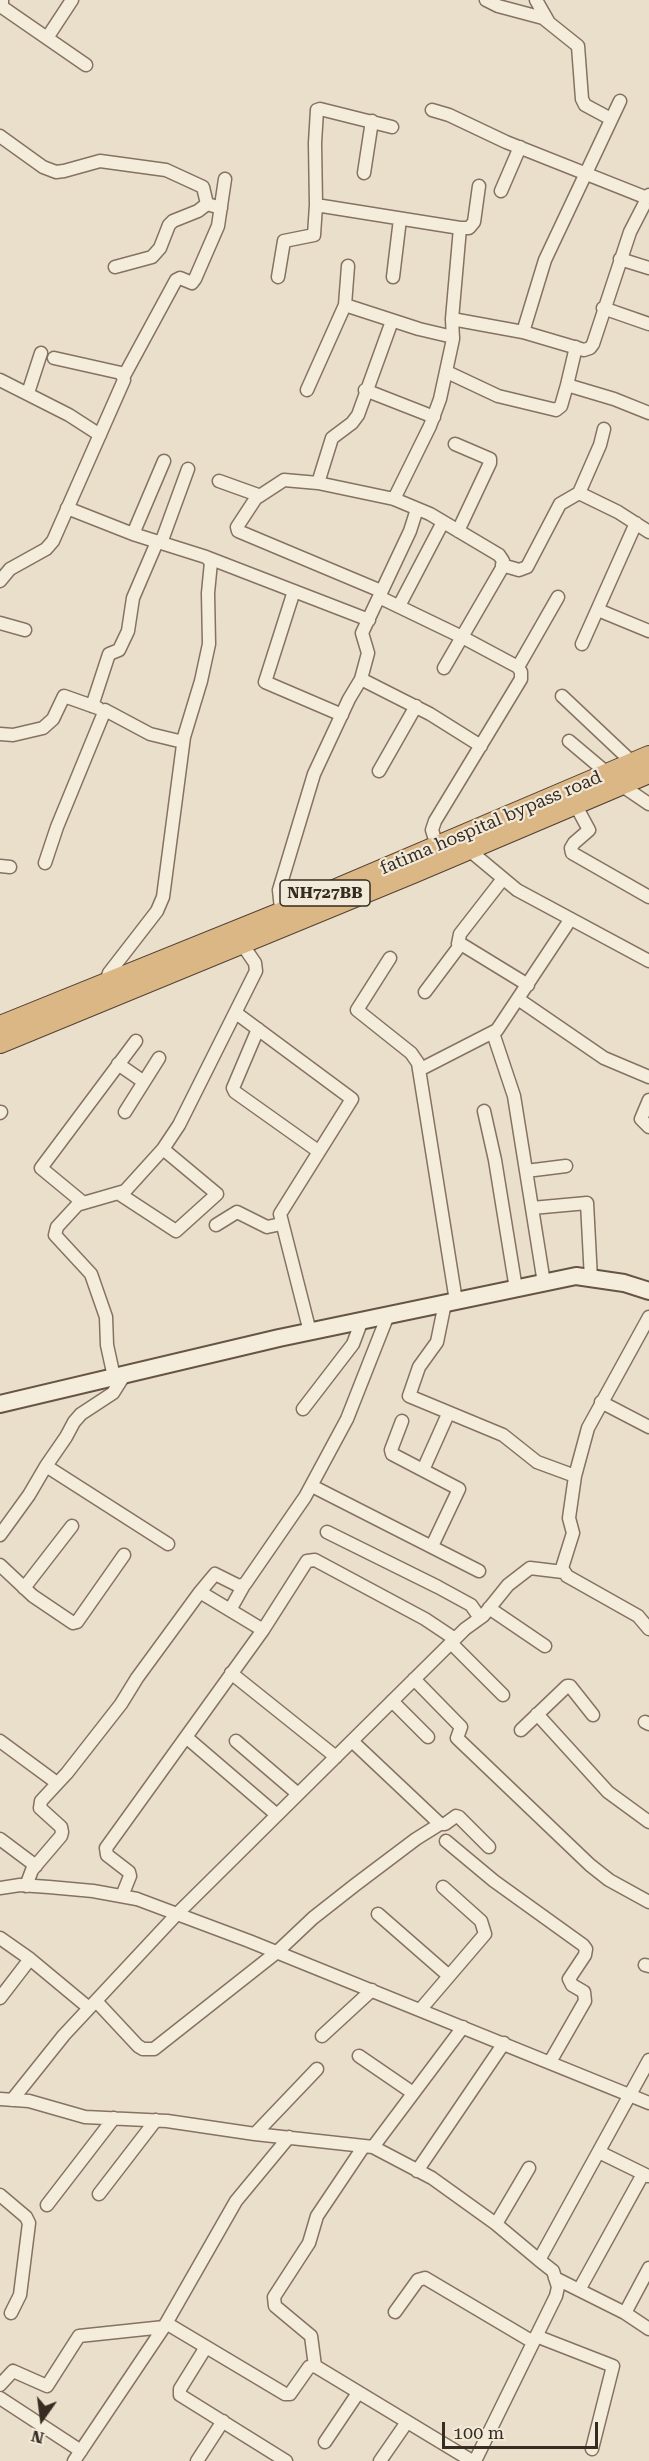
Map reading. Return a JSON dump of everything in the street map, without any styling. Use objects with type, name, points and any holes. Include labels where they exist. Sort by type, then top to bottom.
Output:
[{"type":"highway","name":"fatima hospital bypass road","points":[[410,866],[436,846],[614,779],[644,764]]},
{"type":"highway","name":"fatima hospital bypass road","points":[[0,1043],[7,1026],[105,984],[283,919],[410,866],[469,850],[575,804],[614,779]]},
{"type":"highway","name":"fatima hospital bypass road","points":[[7,1026],[242,944],[283,919]]},
{"type":"main road","points":[[0,1404],[363,1320],[576,1276],[624,1283],[649,1291]]},
{"type":"street","points":[[2,0],[3,7],[87,65]]},
{"type":"street","points":[[47,38],[72,0]]},
{"type":"street","points":[[486,0],[498,6],[538,16],[578,46],[582,99],[585,105],[611,119]]},
{"type":"street","points":[[536,0],[549,22]]},
{"type":"street","points":[[523,332],[545,260],[620,101]]},
{"type":"street","points":[[278,277],[284,241],[314,235],[317,110],[392,127]]},
{"type":"street","points":[[432,110],[449,114],[520,147],[648,196],[630,232],[593,344],[584,350],[523,332],[452,319]]},
{"type":"street","points":[[364,173],[372,121]]},
{"type":"street","points":[[0,136],[43,167],[56,172],[100,161],[166,170],[203,187],[207,204]]},
{"type":"street","points":[[501,191],[520,147]]},
{"type":"street","points":[[0,581],[10,569],[46,549],[53,541],[124,376],[176,280],[192,283],[215,237],[225,179]]},
{"type":"street","points":[[316,205],[469,228],[474,222],[479,186]]},
{"type":"street","points":[[207,204],[221,208]]},
{"type":"street","points":[[115,267],[152,257],[160,248],[169,225],[173,221],[198,211],[207,204]]},
{"type":"street","points":[[393,277],[400,219]]},
{"type":"street","points":[[394,499],[434,417],[447,372],[453,337],[452,319],[460,228]]},
{"type":"street","points":[[620,259],[649,268]]},
{"type":"street","points":[[307,390],[345,305],[348,266]]},
{"type":"street","points":[[345,305],[392,321],[453,337]]},
{"type":"street","points":[[603,308],[649,324]]},
{"type":"street","points":[[318,483],[329,444],[336,433],[355,420],[392,321]]},
{"type":"street","points":[[447,372],[498,396],[556,410],[561,406],[576,347]]},
{"type":"street","points":[[28,393],[41,353]]},
{"type":"street","points":[[54,358],[122,373],[124,376]]},
{"type":"street","points":[[0,380],[69,415],[100,435]]},
{"type":"street","points":[[567,385],[649,413]]},
{"type":"street","points":[[365,390],[434,417]]},
{"type":"street","points":[[502,565],[519,570],[527,567],[560,504],[579,493],[600,445],[604,429]]},
{"type":"street","points":[[455,444],[490,459],[458,531]]},
{"type":"street","points":[[133,534],[164,461]]},
{"type":"street","points":[[45,863],[98,708],[109,654],[118,652],[128,631],[133,598],[159,542],[188,469]]},
{"type":"street","points":[[444,668],[462,637],[502,565],[503,561],[499,555],[417,508],[394,499],[318,483],[284,480],[258,497],[237,527],[237,531],[380,594],[399,606],[462,637],[518,667]]},
{"type":"street","points":[[219,481],[256,494],[258,497]]},
{"type":"street","points":[[579,493],[649,532]]},
{"type":"street","points":[[67,508],[133,534],[207,557],[369,620]]},
{"type":"street","points":[[283,919],[279,890],[314,774],[361,679],[368,653],[363,633],[410,531],[417,508]]},
{"type":"street","points":[[399,606],[443,522]]},
{"type":"street","points":[[582,644],[636,523]]},
{"type":"street","points":[[105,984],[109,973],[157,911],[163,897],[183,742],[209,644],[208,593],[211,562],[207,557]]},
{"type":"street","points":[[294,591],[265,682],[342,715]]},
{"type":"street","points":[[436,846],[432,830],[435,820],[521,679],[518,667],[558,597]]},
{"type":"street","points":[[598,610],[649,631]]},
{"type":"street","points":[[0,623],[25,630]]},
{"type":"street","points":[[361,679],[416,706],[481,746]]},
{"type":"street","points":[[1,738],[43,728],[53,719],[64,696],[98,708],[150,734],[183,742]]},
{"type":"street","points":[[562,696],[644,764]]},
{"type":"street","points":[[380,771],[416,706]]},
{"type":"street","points":[[569,741],[614,779],[649,804]]},
{"type":"street","points":[[575,804],[589,830],[574,843],[571,848],[572,853],[649,897]]},
{"type":"street","points":[[469,850],[502,880],[570,920],[649,961]]},
{"type":"street","points":[[426,992],[458,944],[460,934],[502,880]]},
{"type":"street","points":[[419,1070],[493,1033],[528,985],[570,920]]},
{"type":"street","points":[[0,1535],[29,1495],[74,1422],[81,1414],[113,1393],[119,1375],[107,1345],[106,1317],[91,1274],[56,1234],[57,1227],[80,1204],[124,1191],[163,1149],[189,1107],[236,1013],[256,966],[242,944]]},
{"type":"street","points":[[458,944],[464,944],[528,985]]},
{"type":"street","points":[[390,958],[357,1010],[411,1053],[418,1063],[450,1302],[437,1342],[421,1363],[409,1394],[411,1398],[503,1435],[537,1462],[575,1476]]},
{"type":"street","points":[[518,999],[604,1058],[649,1077]]},
{"type":"street","points":[[236,1013],[352,1099],[280,1214],[310,1332]]},
{"type":"street","points":[[258,1029],[233,1088],[235,1092],[318,1151]]},
{"type":"street","points":[[493,1033],[513,1089],[544,1283]]},
{"type":"street","points":[[80,1204],[80,1199],[43,1170],[42,1165],[136,1041]]},
{"type":"street","points":[[125,1112],[159,1058]]},
{"type":"street","points":[[118,1064],[144,1082]]},
{"type":"street","points":[[649,1100],[640,1119],[649,1127]]},
{"type":"street","points":[[484,1111],[495,1160],[516,1288]]},
{"type":"street","points":[[118,1193],[176,1231],[217,1194],[163,1149]]},
{"type":"street","points":[[526,1171],[566,1166]]},
{"type":"street","points":[[532,1208],[587,1203],[591,1279]]},
{"type":"street","points":[[216,1225],[237,1212],[267,1227],[281,1224]]},
{"type":"street","points":[[230,1610],[244,1585],[312,1485],[347,1419],[388,1315]]},
{"type":"street","points":[[563,1572],[562,1568],[573,1530],[569,1518],[575,1476],[588,1428],[649,1317]]},
{"type":"street","points":[[303,1409],[353,1344],[363,1320]]},
{"type":"street","points":[[601,1402],[649,1426]]},
{"type":"street","points":[[423,1470],[448,1414]]},
{"type":"street","points":[[402,1421],[391,1453],[457,1487],[459,1491],[432,1546]]},
{"type":"street","points":[[46,1466],[168,1544]]},
{"type":"street","points":[[312,1485],[479,1571]]},
{"type":"street","points":[[24,1588],[72,1526]]},
{"type":"street","points":[[327,1532],[438,1587],[545,1646]]},
{"type":"street","points":[[0,1565],[24,1588],[69,1622],[76,1622],[124,1555]]},
{"type":"street","points":[[122,1896],[130,1876],[129,1872],[107,1855],[106,1848],[263,1630],[307,1562],[315,1560],[425,1619],[453,1641],[503,1695]]},
{"type":"street","points":[[6,2100],[63,2035],[177,1914],[414,1679],[485,1613],[508,1585],[530,1568],[563,1572],[638,1616],[649,1629]]},
{"type":"street","points":[[26,1886],[36,1866],[61,1836],[61,1827],[40,1808],[41,1801],[121,1704],[137,1678],[215,1575],[239,1586],[244,1585]]},
{"type":"street","points":[[200,1592],[263,1630]]},
{"type":"street","points":[[231,1673],[336,1757]]},
{"type":"street","points":[[414,1679],[461,1727],[457,1738],[590,1865],[609,1880],[649,1902]]},
{"type":"street","points":[[521,1730],[567,1686],[570,1686],[593,1715]]},
{"type":"street","points":[[392,1701],[428,1737]]},
{"type":"street","points":[[537,1714],[608,1792],[649,1822]]},
{"type":"street","points":[[186,1737],[277,1815]]},
{"type":"street","points":[[0,1741],[57,1783]]},
{"type":"street","points":[[236,1741],[298,1794]]},
{"type":"street","points":[[352,1741],[441,1824]]},
{"type":"street","points":[[0,1938],[92,2005],[138,2046],[148,2050],[154,2049],[278,1952],[313,1918],[416,1839],[441,1824],[445,1824],[456,1815],[489,1847]]},
{"type":"street","points":[[0,1839],[36,1866]]},
{"type":"street","points":[[446,1841],[494,1881],[586,1949],[585,1955],[569,1979],[572,1984],[584,1992],[585,2001],[550,2062]]},
{"type":"street","points":[[0,1888],[26,1886],[93,1891],[137,1899],[278,1952],[649,2103]]},
{"type":"street","points":[[420,2010],[485,1934],[481,1921],[443,1887]]},
{"type":"street","points":[[378,1914],[449,1976]]},
{"type":"street","points":[[0,1998],[30,1959]]},
{"type":"street","points":[[322,2036],[372,1990]]},
{"type":"street","points":[[315,2366],[311,2336],[275,2306],[274,2297],[309,2243],[317,2216],[463,2027]]},
{"type":"street","points":[[417,2171],[504,2043]]},
{"type":"street","points":[[359,2056],[413,2093]]},
{"type":"street","points":[[539,2260],[649,2060]]},
{"type":"street","points":[[255,2134],[317,2069]]},
{"type":"street","points":[[0,2385],[13,2371],[47,2386],[79,2336],[165,2325],[288,2395],[309,2367],[315,2366],[407,2422],[477,2460],[558,2287],[553,2271],[496,2224],[417,2171],[369,2146],[255,2134],[156,2120],[85,2117],[29,2101],[6,2100]]},
{"type":"street","points":[[47,2205],[114,2118]]},
{"type":"street","points":[[99,2194],[156,2120]]},
{"type":"street","points":[[0,2398],[77,2456],[165,2325],[236,2201],[289,2137]]},
{"type":"street","points":[[579,2290],[646,2175],[599,2152]]},
{"type":"street","points":[[496,2224],[529,2168]]},
{"type":"street","points":[[0,2194],[26,2217],[29,2223],[20,2295],[11,2313]]},
{"type":"street","points":[[625,2313],[649,2268]]},
{"type":"street","points":[[395,2312],[418,2280],[425,2278],[535,2339],[611,2363],[613,2366],[592,2449]]},
{"type":"street","points":[[555,2278],[625,2313],[649,2329]]},
{"type":"street","points":[[207,2347],[179,2392],[180,2395],[286,2461]]},
{"type":"street","points":[[325,2442],[358,2392]]},
{"type":"street","points":[[197,2461],[223,2421]]},
{"type":"street","points":[[380,2461],[407,2422]]}]
